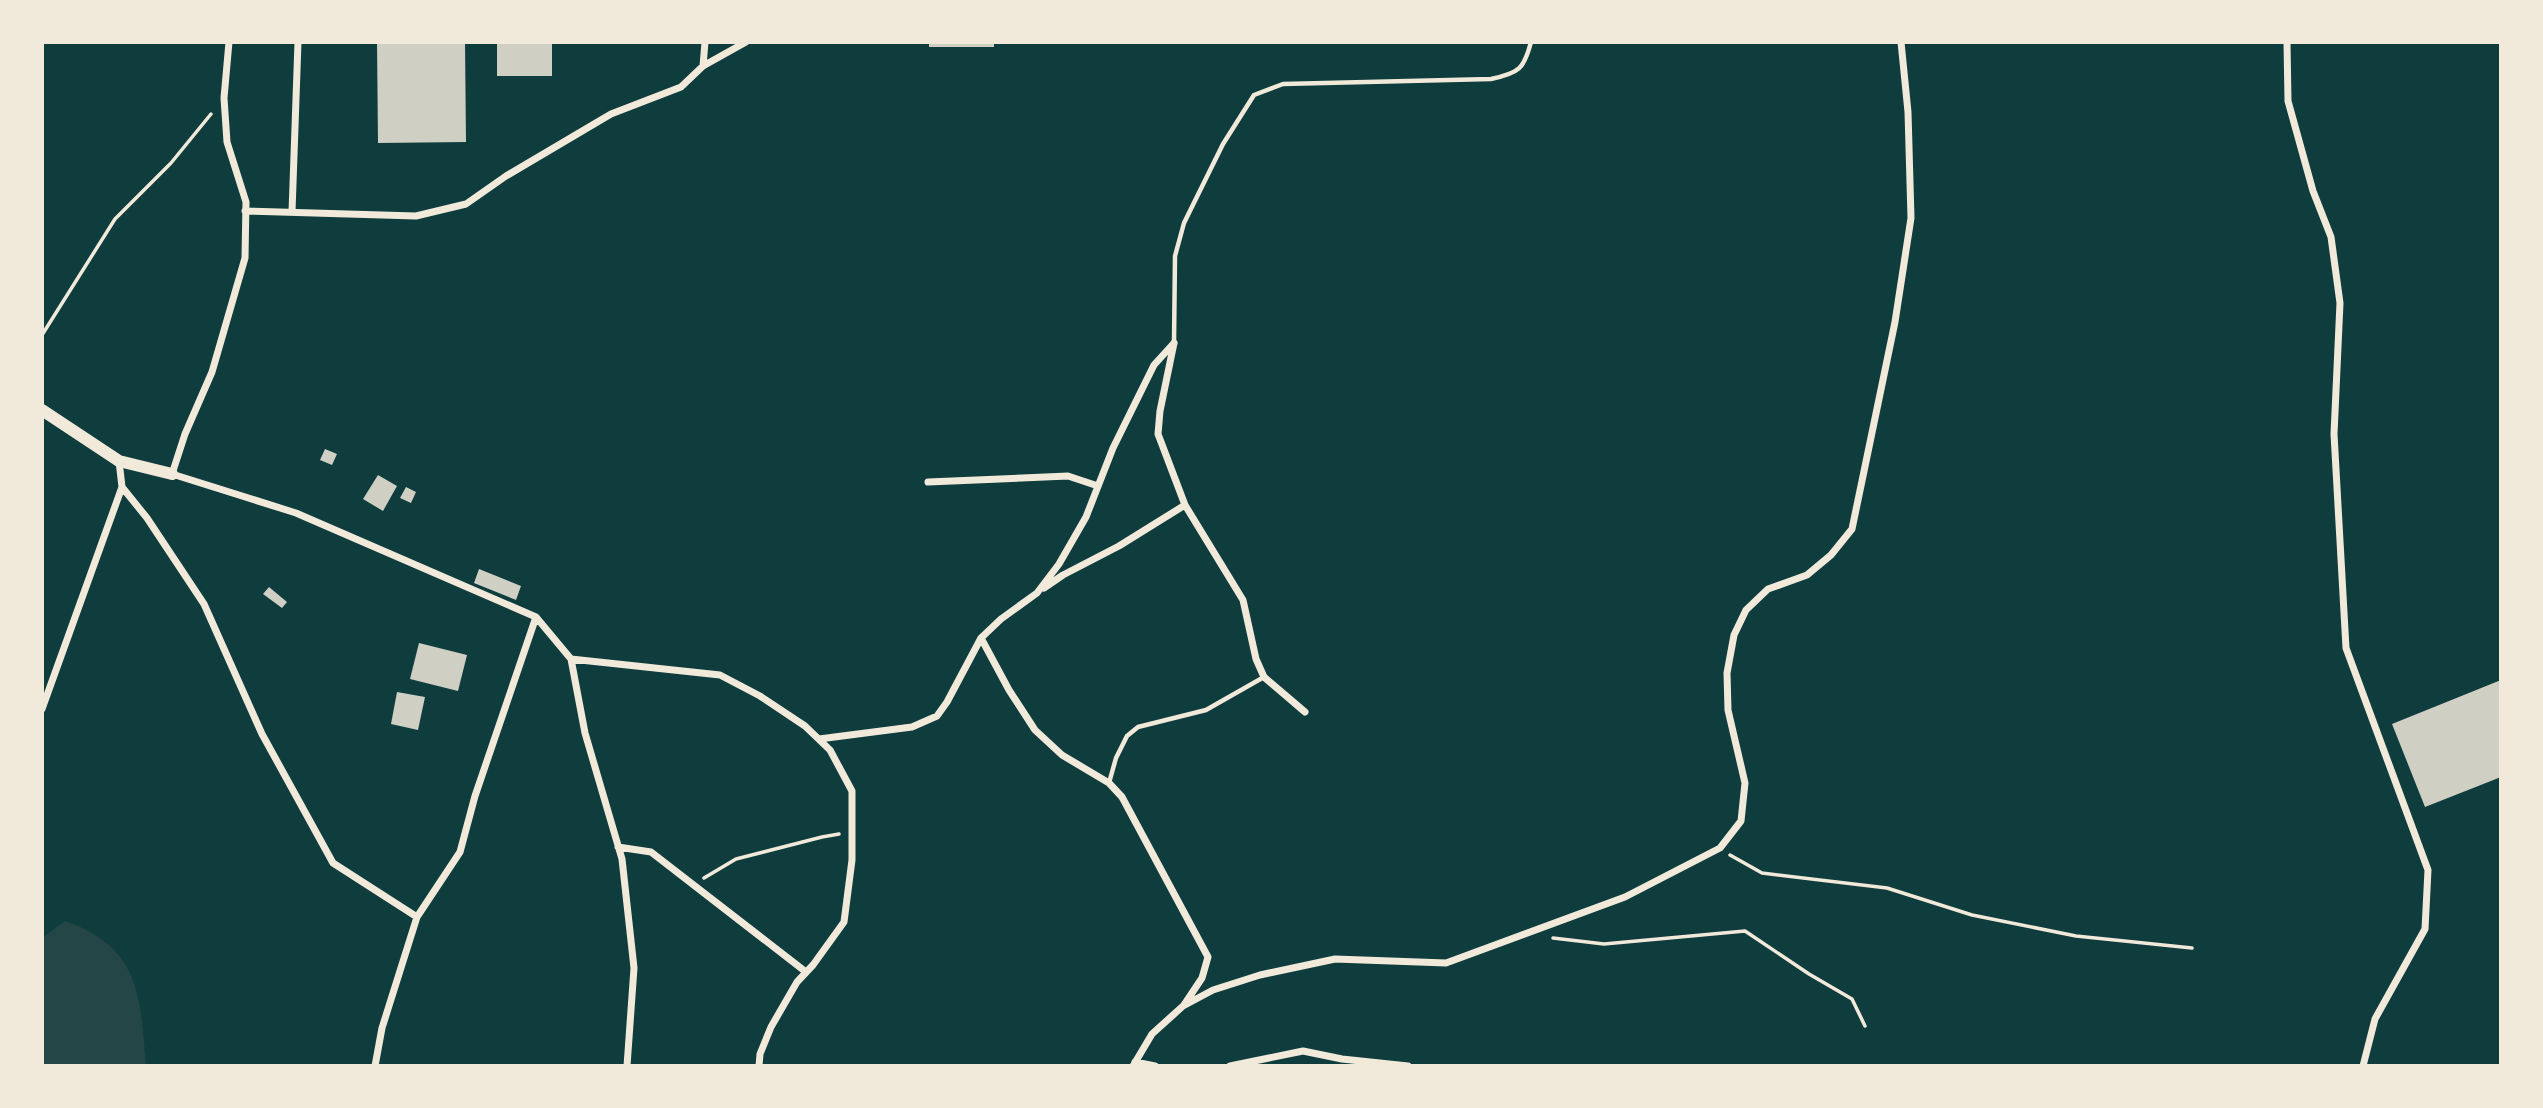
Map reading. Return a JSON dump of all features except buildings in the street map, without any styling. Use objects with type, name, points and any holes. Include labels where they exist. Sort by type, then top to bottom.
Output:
[{"type":"street","points":[[172,474],[185,435],[212,372],[245,258],[246,202],[227,142],[224,99],[229,42]]},
{"type":"street","points":[[292,212],[298,42]]},
{"type":"street","points":[[704,66],[705,42]]},
{"type":"street","points":[[245,211],[416,216],[466,204],[506,176],[611,114],[681,86],[704,66],[747,42]]},
{"type":"street","points":[[1183,1006],[1213,990],[1260,975],[1335,959],[1447,963],[1625,897],[1720,848],[1741,821],[1745,783],[1728,709],[1727,673],[1734,635],[1746,610],[1768,589],[1807,575],[1831,555],[1852,529],[1895,323],[1911,218],[1908,112],[1902,42]]},
{"type":"street","points":[[2278,42],[2287,44],[2288,101],[2314,191],[2331,237],[2340,303],[2334,434],[2347,648],[2428,870],[2426,929],[2375,1019],[2363,1066]]},
{"type":"street","points":[[1037,593],[1066,552],[1086,517],[1113,448],[1154,365],[1174,342]]},
{"type":"street","points":[[1174,342],[1158,435],[1185,505],[1243,600],[1256,659],[1264,677],[1305,712]]},
{"type":"street","points":[[42,410],[119,461],[172,474],[296,513],[536,617],[571,659],[584,733],[622,859],[634,968],[626,1066]]},
{"type":"street","points":[[42,709],[122,487],[119,461]]},
{"type":"street","points":[[928,482],[1068,476],[1098,486]]},
{"type":"street","points":[[122,487],[147,518],[204,604],[262,734],[333,863],[417,917]]},
{"type":"street","points":[[819,739],[912,727],[936,716],[947,702],[981,638],[1001,619],[1063,575],[1119,546],[1185,505]]},
{"type":"street","points":[[375,1066],[382,1028],[417,917],[460,852],[475,796],[536,617]]},
{"type":"street","points":[[981,638],[1009,690],[1035,730],[1062,755],[1109,783],[1122,797],[1208,957],[1202,978],[1183,1006],[1152,1034],[1134,1064],[1155,1066]]},
{"type":"street","points":[[571,659],[720,675],[760,696],[805,726],[830,750],[852,790],[852,860],[844,922],[797,982],[771,1027],[760,1054],[759,1066]]},
{"type":"street","points":[[618,846],[651,852],[806,972]]},
{"type":"street","points":[[1230,1066],[1303,1051],[1342,1059],[1408,1066]]},
{"type":"lane","points":[[1174,342],[1175,256],[1184,223],[1223,144],[1254,95],[1283,84],[1491,79],[1511,75],[1525,64],[1531,42]]},
{"type":"lane","points":[[1109,783],[1116,758],[1127,736],[1138,727],[1206,710],[1264,677]]},
{"type":"path","points":[[42,335],[114,219],[171,163],[224,99]]},
{"type":"path","points":[[693,884],[736,859],[822,837],[852,833]]},
{"type":"path","points":[[1720,848],[1762,873],[1887,888],[1972,915],[2076,936],[2192,948]]},
{"type":"path","points":[[1524,935],[1604,944],[1745,931],[1852,999],[1865,1026]]},
{"type":"shaded area","points":[[65,921],[90,932],[109,945],[132,977],[142,1018],[146,1066],[42,1066],[42,938]]}]
